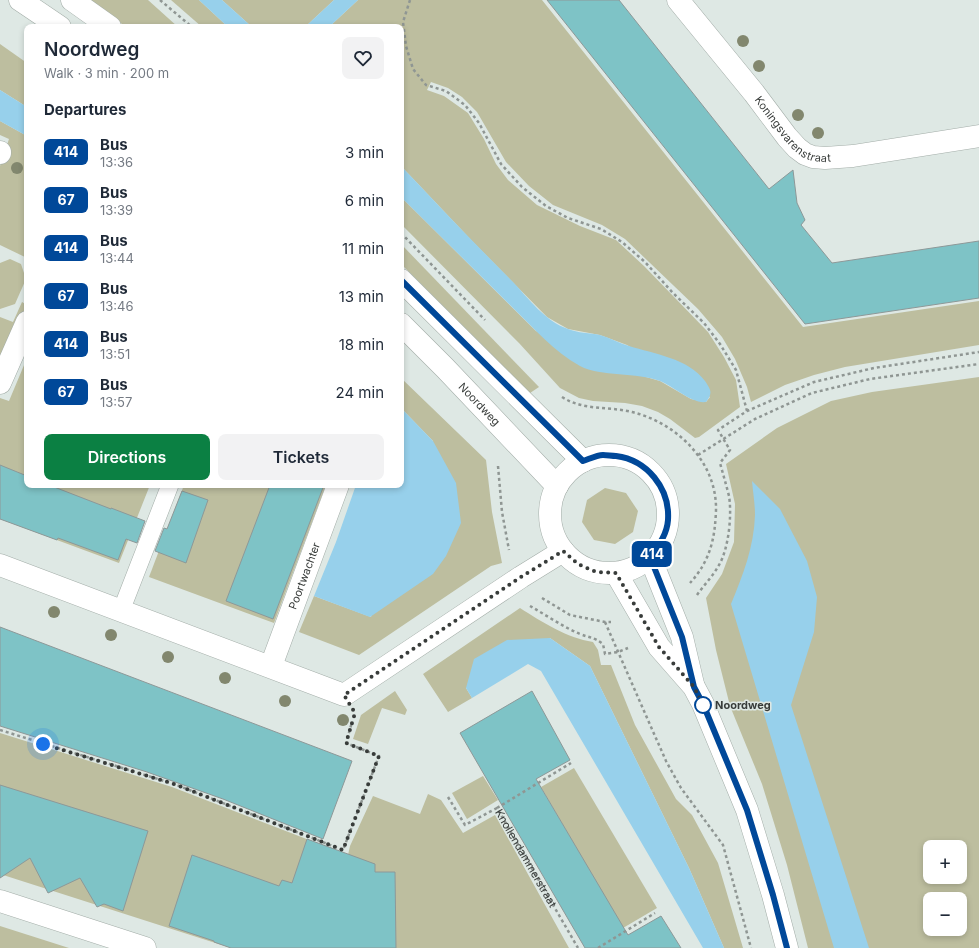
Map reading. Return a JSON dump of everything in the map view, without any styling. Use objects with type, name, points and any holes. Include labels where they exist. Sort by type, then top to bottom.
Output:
[{"type":"main road","points":[[20,0],[56,24]]},
{"type":"main road","points":[[72,0],[106,24]]},
{"type":"main road","name":"Koningsvarenstraat","points":[[678,0],[754,93],[787,138],[805,154],[813,157],[825,158],[853,156],[979,136]]},
{"type":"main road","points":[[404,283],[583,461]]},
{"type":"main road","name":"Noordweg","points":[[404,327],[450,373],[557,486]]},
{"type":"main road","points":[[0,383],[24,329]]},
{"type":"main road","points":[[603,455],[624,457],[644,466],[658,481],[667,500],[668,520],[662,541],[650,557],[634,568],[616,573],[596,572],[578,564],[563,551],[552,531],[550,508],[557,486],[568,471],[583,461],[603,455]]},
{"type":"main road","name":"Poortwachter","points":[[271,666],[337,488]]},
{"type":"main road","points":[[0,565],[271,666],[344,695],[521,577],[563,551]]},
{"type":"main road","points":[[650,557],[682,637],[694,687]]},
{"type":"main road","points":[[616,573],[659,647],[694,687],[703,704],[747,810],[773,895],[787,948]]},
{"type":"main road","points":[[0,901],[145,948]]},
{"type":"lane","points":[[121,611],[169,488]]},
{"type":"path","points":[[160,0],[188,24]]},
{"type":"path","points":[[403,24],[410,0]]},
{"type":"path","points":[[404,30],[406,46],[413,69],[426,85],[446,91],[465,105],[479,123],[501,164],[522,187],[546,206],[568,218],[601,230],[622,242],[645,262],[673,293],[704,323],[720,344],[736,370],[747,411],[814,382],[874,368],[979,352]]},
{"type":"path","points":[[698,455],[755,419],[812,393],[870,379],[979,364]]},
{"type":"path","points":[[605,622],[666,761],[682,788],[723,845],[751,948]]},
{"type":"path","points":[[0,730],[174,784],[343,850],[379,756],[346,743],[355,713],[344,695]]},
{"type":"path","points":[[497,808],[571,763]]},
{"type":"path","name":"Knollendammerstraat","points":[[448,797],[465,825],[497,808],[578,948]]},
{"type":"path","points":[[598,948],[655,913]]},
{"type":"green space","points":[[90,0],[148,0],[175,24],[122,24]]},
{"type":"green space","points":[[171,0],[199,0],[225,24],[199,24]]},
{"type":"green space","points":[[222,0],[334,0],[308,24],[249,24]]},
{"type":"green space","points":[[358,0],[542,0],[803,327],[979,301],[979,345],[845,367],[814,375],[785,385],[751,402],[747,387],[735,359],[722,337],[698,309],[625,239],[602,225],[553,205],[529,186],[506,162],[477,112],[462,97],[448,88],[431,82],[427,90],[444,96],[468,113],[484,139],[496,164],[508,180],[537,205],[580,226],[616,240],[644,266],[708,332],[724,357],[736,380],[740,407],[699,437],[695,438],[670,419],[658,412],[642,406],[625,403],[593,401],[579,398],[560,388],[519,343],[404,227],[404,200],[536,331],[646,377],[660,381],[691,399],[706,402],[710,397],[627,345],[600,335],[568,329],[547,317],[404,169],[404,24],[332,24]]},
{"type":"green space","points":[[0,44],[24,61],[24,105],[0,90]]},
{"type":"green space","points":[[0,121],[24,134],[24,257],[0,245],[0,166],[9,139],[0,135]]},
{"type":"green space","points":[[404,247],[539,387],[530,393],[404,267]]},
{"type":"green space","points":[[10,259],[21,264],[24,273],[24,284],[15,304],[0,309],[0,263]]},
{"type":"green space","points":[[22,302],[24,303],[24,317],[0,370],[0,317],[13,322]]},
{"type":"green space","points":[[24,365],[24,488],[149,488],[119,563],[0,519],[0,398],[9,401]]},
{"type":"green space","points":[[979,377],[979,948],[808,948],[787,865],[762,784],[730,706],[716,650],[706,598],[722,574],[734,542],[735,504],[726,464],[777,428],[831,401],[872,392]]},
{"type":"green space","points":[[404,381],[486,460],[492,512],[502,563],[491,566],[359,655],[299,632],[314,596],[371,617],[433,441],[404,411]]},
{"type":"green space","points":[[183,488],[325,488],[274,623],[149,577]]},
{"type":"green space","points":[[605,488],[626,493],[638,511],[633,532],[615,544],[594,540],[582,522],[587,500]]},
{"type":"green space","points":[[520,608],[564,633],[593,642],[598,650],[601,665],[611,665],[635,725],[676,799],[692,815],[718,863],[743,948],[724,948],[689,868],[590,666],[550,638],[466,688],[472,698],[448,712],[423,674]]},
{"type":"green space","points":[[395,691],[407,710],[405,715],[382,708],[368,744],[353,739],[361,715]]},
{"type":"green space","points":[[0,733],[172,787],[348,855],[350,846],[373,796],[420,814],[428,794],[441,800],[463,833],[495,815],[569,948],[231,948],[0,874]]},
{"type":"green space","points":[[574,768],[657,908],[623,928],[541,787]]},
{"type":"green space","points":[[483,776],[498,800],[467,819],[452,793]]},
{"type":"green space","points":[[0,926],[69,948],[0,948]]},
{"type":"water","points":[[199,0],[222,0],[249,24],[225,24]]},
{"type":"water","points":[[334,0],[358,0],[332,24],[308,24]]},
{"type":"water","points":[[0,90],[24,105],[24,134],[0,121]]},
{"type":"water","points":[[404,169],[531,302],[552,321],[568,329],[600,335],[625,345],[680,362],[698,373],[709,387],[710,396],[706,402],[701,402],[689,398],[665,383],[651,378],[598,372],[580,366],[553,347],[404,200]]},
{"type":"water","points":[[404,411],[433,441],[456,483],[461,523],[446,556],[433,574],[370,617],[314,596],[336,542],[355,488],[404,488]]},
{"type":"water","points":[[752,481],[780,509],[807,561],[817,597],[814,632],[791,705],[869,948],[834,948],[731,604],[744,572],[753,538],[755,515]]},
{"type":"water","points":[[550,638],[590,666],[689,868],[724,948],[703,948],[541,671],[528,664],[472,698],[466,688],[474,659],[507,640]]},
{"type":"building","points":[[547,0],[619,0],[769,189],[793,170],[797,203],[805,220],[801,225],[832,263],[979,241],[979,298],[805,324]]},
{"type":"building","points":[[0,465],[24,475],[24,488],[57,488],[145,521],[137,543],[126,539],[118,560],[0,519]]},
{"type":"building","points":[[269,488],[323,488],[273,619],[226,601]]},
{"type":"building","points":[[182,491],[208,500],[186,563],[155,551],[164,528],[167,529]]},
{"type":"building","points":[[0,627],[352,761],[323,839],[223,799],[147,772],[0,726]]},
{"type":"building","points":[[532,691],[570,760],[536,779],[628,935],[661,916],[681,948],[585,948],[460,733]]},
{"type":"building","points":[[0,785],[148,831],[123,911],[104,904],[97,907],[80,878],[48,893],[30,858],[0,878]]},
{"type":"building","points":[[307,839],[375,864],[375,872],[395,872],[396,948],[231,948],[169,926],[192,855],[279,886],[282,880],[292,883]]},
{"type":"bus line","name":"414","points":[[404,283],[583,461],[603,455],[624,457],[644,466],[658,481],[667,500],[668,520],[662,541],[650,557],[682,637],[694,687],[703,704],[747,810],[773,895],[787,948]]},
{"type":"place","name":"Noordweg","points":[[703,705]]},
{"type":"route","points":[[43,744],[174,784],[343,850],[379,756],[346,743],[355,713],[344,695],[521,577],[563,551],[578,564],[596,572],[616,573],[659,647],[694,687],[703,705]]}]
